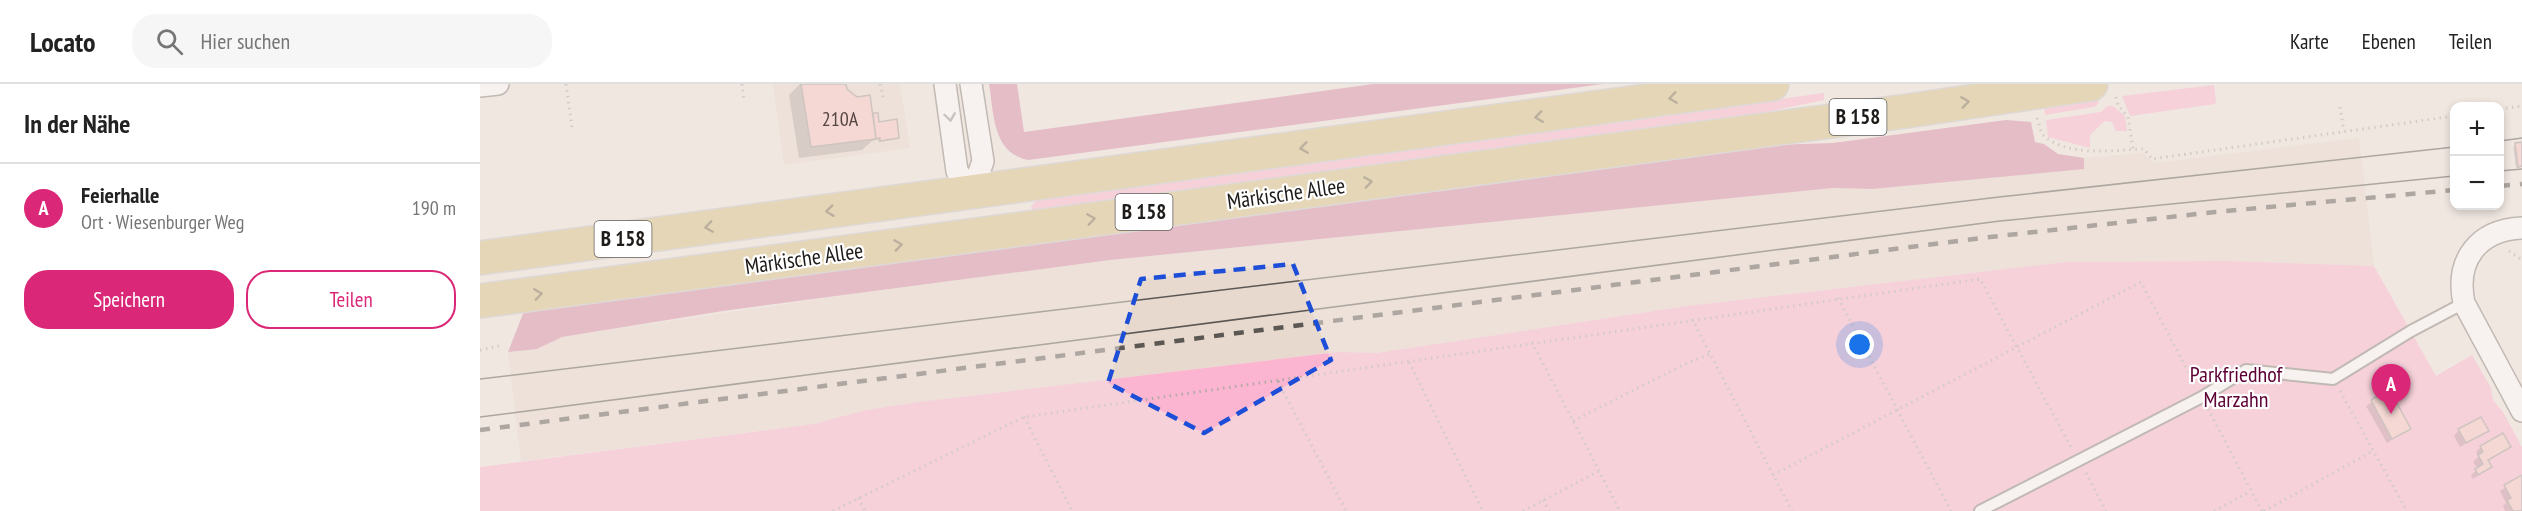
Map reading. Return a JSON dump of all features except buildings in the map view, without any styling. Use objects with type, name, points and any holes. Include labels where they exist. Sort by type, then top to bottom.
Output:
[{"type":"main road","name":"Märkische Allee","points":[[480,258],[972,193],[1640,94],[1772,84]]},
{"type":"main road","name":"Märkische Allee","points":[[480,302],[2086,88]]},
{"type":"main road","points":[[972,193],[979,234]]},
{"type":"street","points":[[480,86],[498,84]]},
{"type":"street","points":[[945,84],[957,171],[972,193]]},
{"type":"street","points":[[971,84],[983,161],[972,193]]},
{"type":"street","points":[[2522,228],[2509,229],[2484,239],[2470,253],[2462,273],[2461,288],[2464,303],[2522,411]]},
{"type":"lane","points":[[1980,511],[2202,397],[2246,370],[2333,379],[2411,331],[2464,303]]},
{"type":"path","points":[[566,84],[572,128]]},
{"type":"path","points":[[742,84],[744,102]]},
{"type":"path","points":[[880,84],[883,97]]},
{"type":"path","points":[[2086,88],[2118,105],[2128,117],[2133,149]]},
{"type":"path","points":[[2504,108],[2522,106]]},
{"type":"path","points":[[2340,107],[2344,131]]},
{"type":"path","points":[[2037,118],[2042,134],[2056,143],[2093,152],[2144,149],[2152,159],[2450,117]]},
{"type":"path","points":[[2502,245],[2522,260]]},
{"type":"path","points":[[833,511],[1024,417],[1980,279],[2106,511]]},
{"type":"path","points":[[1773,475],[2141,282]]},
{"type":"path","points":[[1838,298],[1951,511]]},
{"type":"path","points":[[1692,320],[1792,511]]},
{"type":"path","points":[[1532,342],[1620,511]]},
{"type":"path","points":[[480,350],[499,345]]},
{"type":"path","points":[[1573,421],[1683,365],[1710,354]]},
{"type":"path","points":[[1409,362],[1483,511]]},
{"type":"path","points":[[2333,379],[2407,511]]},
{"type":"path","points":[[1278,381],[1346,511]]},
{"type":"path","points":[[1024,417],[1072,511]]},
{"type":"path","points":[[2264,511],[2373,451]]},
{"type":"path","points":[[1523,511],[1599,471]]},
{"type":"path","points":[[2214,511],[2251,491]]},
{"type":"path","points":[[858,498],[865,511]]},
{"type":"path","points":[[1543,500],[1549,511]]},
{"type":"highlighted area","points":[[1293,264],[1331,360],[1204,433],[1108,383],[1141,279]]},
{"type":"shaded area","points":[[773,84],[900,84],[910,148],[784,165]]},
{"type":"shaded area","points":[[989,84],[1017,84],[1024,132],[1373,84],[1603,84],[1028,160],[1016,156],[1001,141],[994,119]]},
{"type":"shaded area","points":[[2006,120],[2031,122],[2035,142],[2044,144],[2058,154],[2084,158],[2084,169],[1872,189],[1833,188],[1110,260],[723,311],[562,337],[537,349],[508,352],[524,311],[1771,145],[1833,143]]},
{"type":"shaded area","points":[[2359,138],[2374,266],[2227,261],[2066,262],[1687,306],[1377,353],[1338,352],[919,402],[866,410],[814,424],[521,461],[508,352],[537,349],[562,337],[900,287],[1110,260],[1833,188],[1873,189],[2084,168],[2084,158],[2143,153],[2154,163]]},
{"type":"green space","points":[[2214,85],[2215,104],[2130,116],[2122,96]]},
{"type":"green space","points":[[1824,93],[1824,100],[1752,115],[1041,213],[1034,212],[1031,207],[1036,200]]},
{"type":"green space","points":[[2099,99],[2098,104],[2094,107],[2045,115],[2044,107]]},
{"type":"green space","points":[[2107,106],[2113,106],[2125,116],[2127,131],[2116,131],[2112,122],[2105,121],[2090,135],[2090,148],[2048,137],[2046,120],[2101,112]]},
{"type":"green space","name":"Parkfriedhof Marzahn","points":[[2227,261],[2374,266],[2436,376],[2472,355],[2491,388],[2493,400],[2503,412],[2522,447],[2522,511],[480,511],[480,467],[814,424],[866,410],[919,402],[1338,352],[1377,353],[1687,306],[2066,262]]},
{"type":"tram line","points":[[2504,140],[2522,138]]},
{"type":"tram line","points":[[480,379],[1999,197],[2450,147]]},
{"type":"tram line","points":[[2504,171],[2522,169]]},
{"type":"tram line","points":[[480,417],[2000,221],[2450,176]]},
{"type":"railway","points":[[2504,186],[2522,184]]},
{"type":"railway","points":[[480,430],[1981,238],[2215,212],[2450,190]]},
{"type":"place","name":"Feierhalle","points":[[2391,414]]}]
